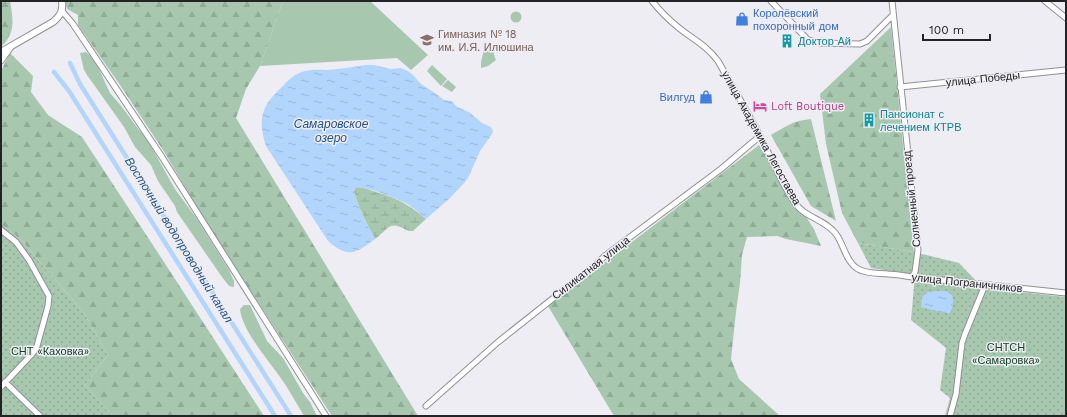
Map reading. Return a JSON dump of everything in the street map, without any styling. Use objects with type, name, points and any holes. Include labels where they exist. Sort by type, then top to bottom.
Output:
[{"type":"street","points":[[1,52],[53,22],[62,11],[62,1]]},
{"type":"street","name":"улица Академика Легостаева","points":[[652,1],[668,19],[712,53],[760,136],[786,188],[800,209],[830,227],[840,240],[851,263],[859,270],[867,273]]},
{"type":"street","points":[[771,1],[808,40],[820,43],[860,44],[867,41],[893,15]]},
{"type":"street","name":"Солнечный проезд","points":[[892,1],[918,250],[915,272],[912,277]]},
{"type":"street","points":[[1045,1],[1066,18]]},
{"type":"street","points":[[62,11],[73,24],[162,157],[326,416]]},
{"type":"street","points":[[1,61],[11,46]]},
{"type":"street","name":"улица Победы","points":[[900,87],[1066,70]]},
{"type":"street","name":"Силикатная улица","points":[[426,406],[494,346],[606,255],[721,169],[760,136]]},
{"type":"street","points":[[1,230],[16,242],[29,260],[49,296],[48,306],[37,346],[33,353],[3,384],[40,416]]},
{"type":"street","name":"улица Пограничников","points":[[867,273],[889,274],[1066,293]]},
{"type":"street","points":[[950,416],[956,394],[962,343],[985,285]]},
{"type":"green space","points":[[1,1],[10,1],[12,26],[9,37],[1,46]]},
{"type":"green space","points":[[65,1],[283,1],[260,66],[246,89],[236,118],[418,416],[332,416],[207,224],[163,150],[78,25],[78,15],[67,9]]},
{"type":"green space","points":[[283,1],[370,1],[428,55],[411,70],[397,58],[260,66]]},
{"type":"green space","points":[[514,12],[518,12],[520,13],[520,21],[514,22],[511,19],[511,15]]},
{"type":"green space","points":[[891,27],[914,252],[858,243],[842,213],[826,144],[820,94]]},
{"type":"green space","points":[[487,44],[492,46],[496,60],[488,66],[481,68],[485,45]]},
{"type":"green space","points":[[86,52],[98,67],[110,93],[148,141],[175,189],[197,219],[229,270],[234,281],[234,287],[229,286],[222,277],[177,212],[175,206],[158,181],[151,165],[135,147],[124,127],[87,75],[84,70],[80,53]]},
{"type":"green space","points":[[10,53],[33,76],[31,92],[48,115],[82,137],[264,416],[112,416],[85,385],[108,355],[84,313],[21,240],[1,224],[1,71]]},
{"type":"green space","points":[[432,65],[447,79],[441,86],[427,71]]},
{"type":"green space","points":[[448,80],[456,87],[452,92],[442,86]]},
{"type":"green space","points":[[811,119],[836,221],[811,206],[771,135],[794,123]]},
{"type":"green space","points":[[759,145],[814,229],[821,246],[777,236],[747,237],[742,255],[731,359],[739,379],[780,416],[614,416],[548,306]]},
{"type":"green space","points":[[357,187],[397,199],[426,219],[413,231],[394,225],[387,228],[375,239],[363,216],[356,198],[354,192],[355,188]]},
{"type":"green space","name":"СНТ «Каховка»","points":[[1,224],[21,240],[84,313],[108,355],[85,385],[112,416],[1,416]]},
{"type":"green space","name":"СНТСН «Самаровка»","points":[[858,243],[914,252],[959,263],[982,287],[988,289],[1066,297],[1066,416],[945,416],[950,398],[940,390],[946,348],[911,320],[915,275],[871,268]]},
{"type":"green space","points":[[244,305],[250,305],[267,341],[283,358],[317,416],[304,416],[283,382],[250,335],[245,326],[240,309]]},
{"type":"water","name":"Самаровское озеро","points":[[374,65],[391,69],[401,68],[408,71],[421,84],[444,100],[452,101],[457,107],[469,112],[482,123],[491,127],[493,131],[480,151],[465,182],[449,199],[426,219],[409,205],[398,200],[374,191],[355,188],[354,192],[358,204],[375,239],[357,251],[347,252],[335,247],[328,241],[266,146],[263,136],[262,120],[263,113],[270,99],[297,74],[308,70],[332,70]]},
{"type":"water","points":[[946,291],[952,295],[953,304],[950,313],[944,313],[921,307],[922,297],[928,292]]},
{"type":"waterway","name":"Восточный водопроводный канал","points":[[70,63],[80,84],[291,416]]},
{"type":"waterway","name":"Восточный водопроводный канал","points":[[54,72],[69,91],[275,416]]},
{"type":"place","name":"Королёвский похоронный дом","points":[[742,19]]},
{"type":"place","name":"Гимназия № 18 им. И.Я. Илюшина","points":[[427,40]]},
{"type":"place","name":"Доктор Ай","points":[[787,41]]},
{"type":"place","name":"Вилгуд","points":[[706,97]]},
{"type":"place","name":"Loft Boutique","points":[[760,106]]},
{"type":"place","name":"Пансионат с лечением КТРВ","points":[[869,120]]}]
